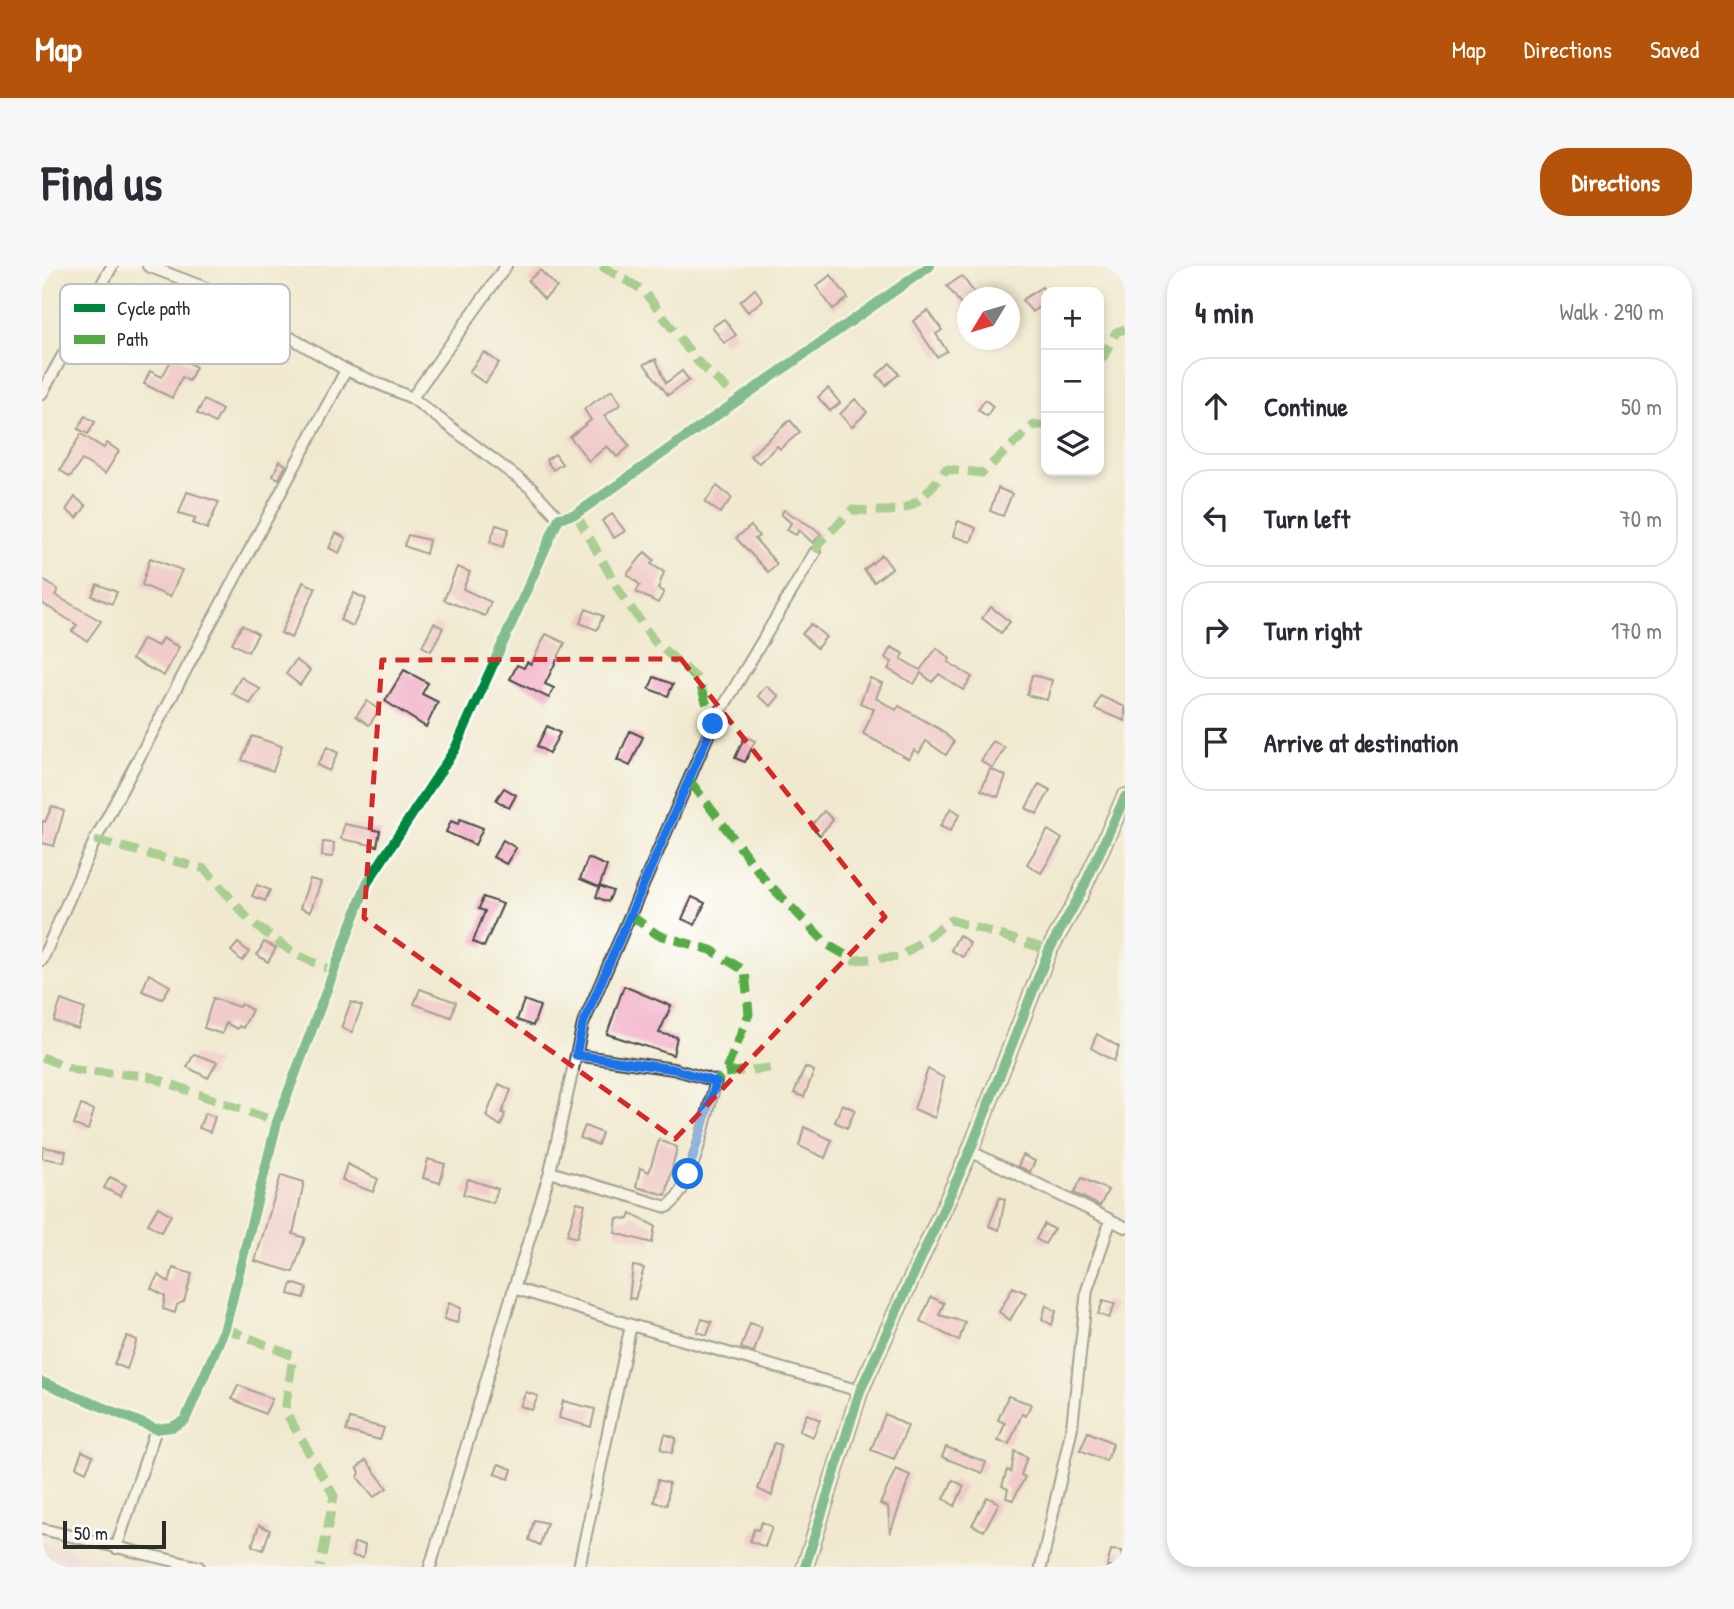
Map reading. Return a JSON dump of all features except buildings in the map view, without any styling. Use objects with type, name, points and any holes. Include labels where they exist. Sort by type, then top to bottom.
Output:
[{"type":"street","points":[[102,284],[112,266]]},
{"type":"street","points":[[148,266],[195,284]]},
{"type":"street","points":[[412,398],[506,266]]},
{"type":"street","points":[[559,518],[576,514],[930,266]]},
{"type":"street","points":[[290,337],[346,370],[412,398],[531,488],[559,518]]},
{"type":"street","points":[[42,393],[60,360]]},
{"type":"street","points":[[42,960],[95,840],[346,370]]},
{"type":"street","points":[[42,1382],[156,1429],[172,1427],[186,1420],[225,1328],[277,1122],[367,883],[455,749],[559,518]]},
{"type":"street","points":[[430,1567],[550,1172],[583,1024],[713,724],[815,552]]},
{"type":"street","points":[[805,1567],[860,1391],[970,1151],[1049,950],[1080,894],[1125,797]]},
{"type":"street","points":[[550,1172],[667,1207],[676,1202],[688,1174],[716,1082],[673,1069],[576,1055]]},
{"type":"street","points":[[970,1151],[1110,1222],[1125,1227]]},
{"type":"street","points":[[1041,1567],[1072,1427],[1087,1290],[1110,1222]]},
{"type":"street","points":[[514,1288],[860,1391]]},
{"type":"street","points":[[579,1567],[631,1325]]},
{"type":"street","points":[[116,1548],[156,1429]]},
{"type":"street","points":[[42,1529],[199,1567]]},
{"type":"highlighted area","points":[[681,659],[885,917],[675,1139],[364,918],[382,660]]},
{"type":"shaded area","points":[[42,1542],[137,1567],[42,1567]]},
{"type":"marked path","points":[[601,266],[643,290],[697,361],[740,401]]},
{"type":"marked path","points":[[1104,356],[1116,332],[1125,329]]},
{"type":"marked path","points":[[815,552],[820,542],[852,510],[885,511],[907,507],[925,494],[946,469],[982,473],[1034,425],[1041,425]]},
{"type":"marked path","points":[[576,514],[621,594],[655,642],[699,680],[713,724]]},
{"type":"marked path","points":[[690,781],[765,880],[828,945],[854,960],[900,957],[951,920],[1049,950]]},
{"type":"marked path","points":[[95,840],[205,869],[251,922],[295,954],[333,971]]},
{"type":"marked path","points":[[629,914],[658,935],[711,950],[745,971],[749,1014],[725,1073],[716,1081]]},
{"type":"marked path","points":[[42,1057],[76,1070],[148,1076],[277,1122]]},
{"type":"marked path","points":[[725,1073],[778,1067]]},
{"type":"marked path","points":[[225,1328],[293,1356],[285,1411],[334,1496],[320,1567]]},
{"type":"cycle path","points":[[42,1382],[156,1429],[172,1427],[185,1420],[225,1328],[277,1122],[367,883],[455,749],[559,518],[576,514],[930,266]]},
{"type":"cycle path","points":[[805,1567],[860,1391],[970,1151],[1049,950],[1080,895],[1125,797]]},
{"type":"route","points":[[688,1174],[716,1082],[673,1069],[576,1055],[583,1024],[713,724]]}]
